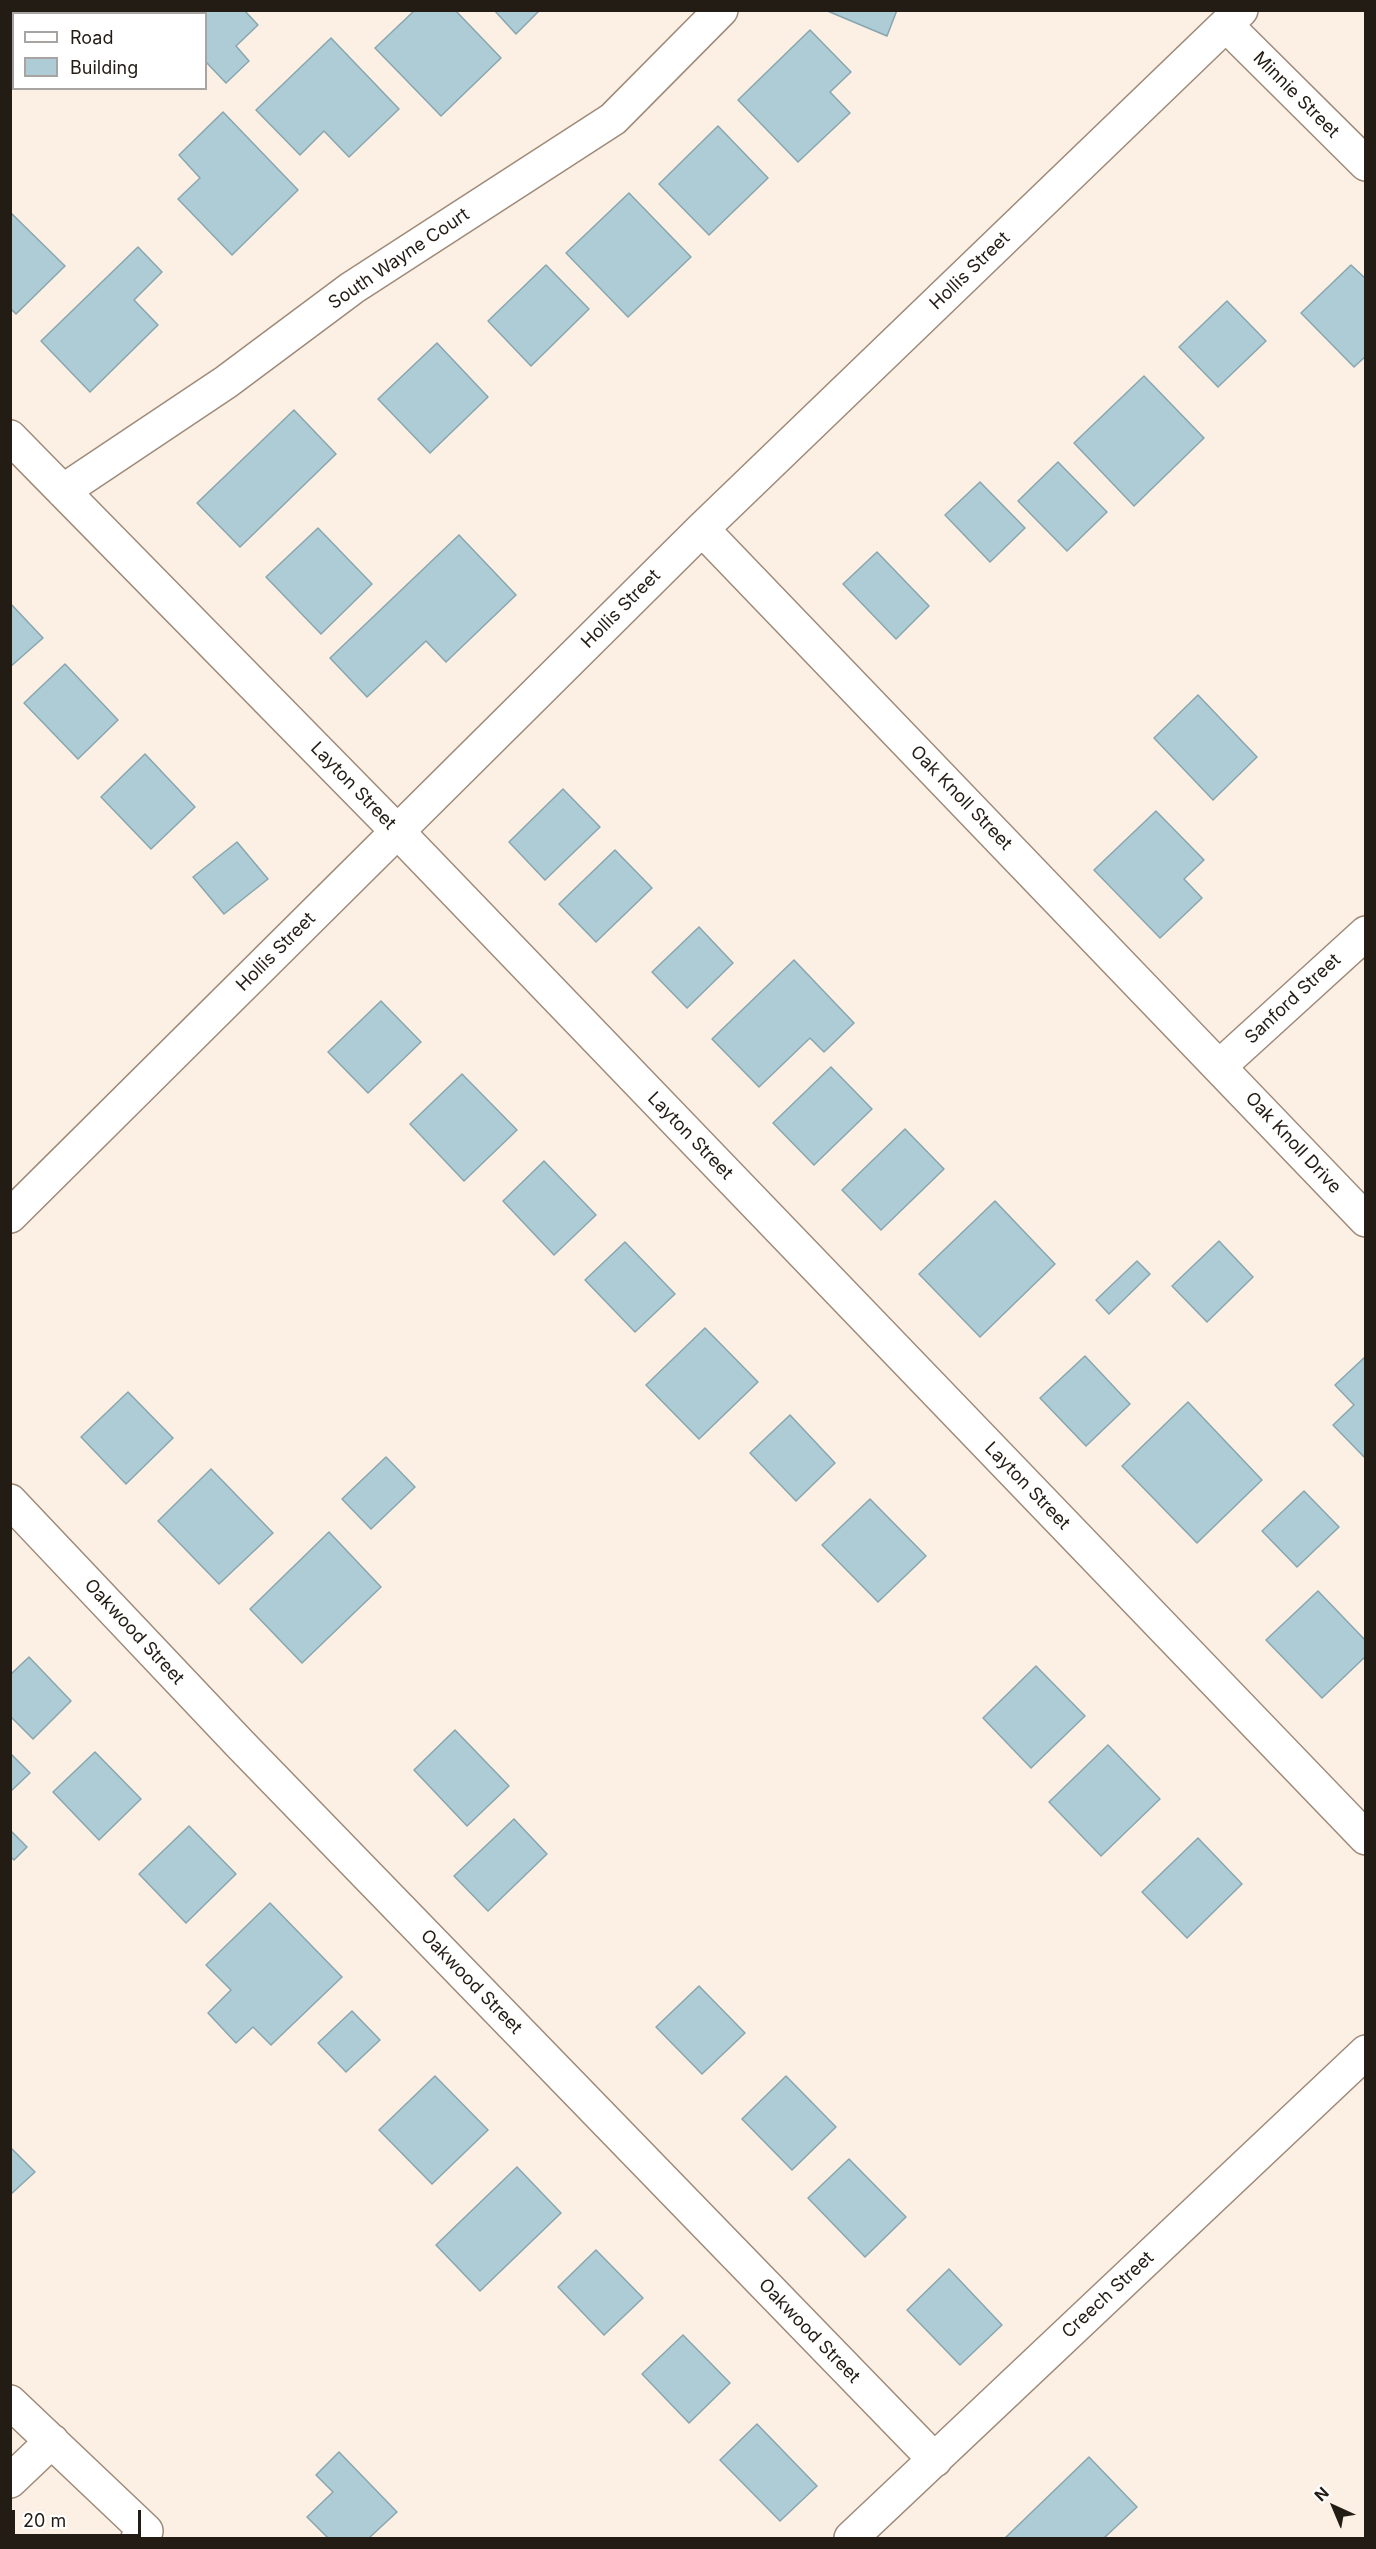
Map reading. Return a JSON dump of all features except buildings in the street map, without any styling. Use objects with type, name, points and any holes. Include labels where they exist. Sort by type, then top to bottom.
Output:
[{"type":"street","name":"South Wayne Court","points":[[63,491],[226,382],[351,288],[614,118],[721,10]]},
{"type":"street","name":"Minnie Street","points":[[1233,18],[1365,164]]},
{"type":"street","name":"Hollis Street","points":[[10,1216],[702,529],[1233,18]]},
{"type":"street","name":"Layton Street","points":[[10,437],[397,831],[1365,1838]]},
{"type":"street","name":"Oak Knoll Street","points":[[702,529],[1220,1066]]},
{"type":"street","name":"Sanford Street","points":[[1220,1066],[1365,933]]},
{"type":"street","name":"Oak Knoll Drive","points":[[1220,1066],[1365,1220]]},
{"type":"street","name":"Oakwood Street","points":[[10,1501],[240,1744],[934,2460]]},
{"type":"street","name":"Creech Street","points":[[851,2538],[1365,2052]]},
{"type":"street","points":[[10,2402],[146,2536]]},
{"type":"street","points":[[10,2481],[52,2441]]}]
